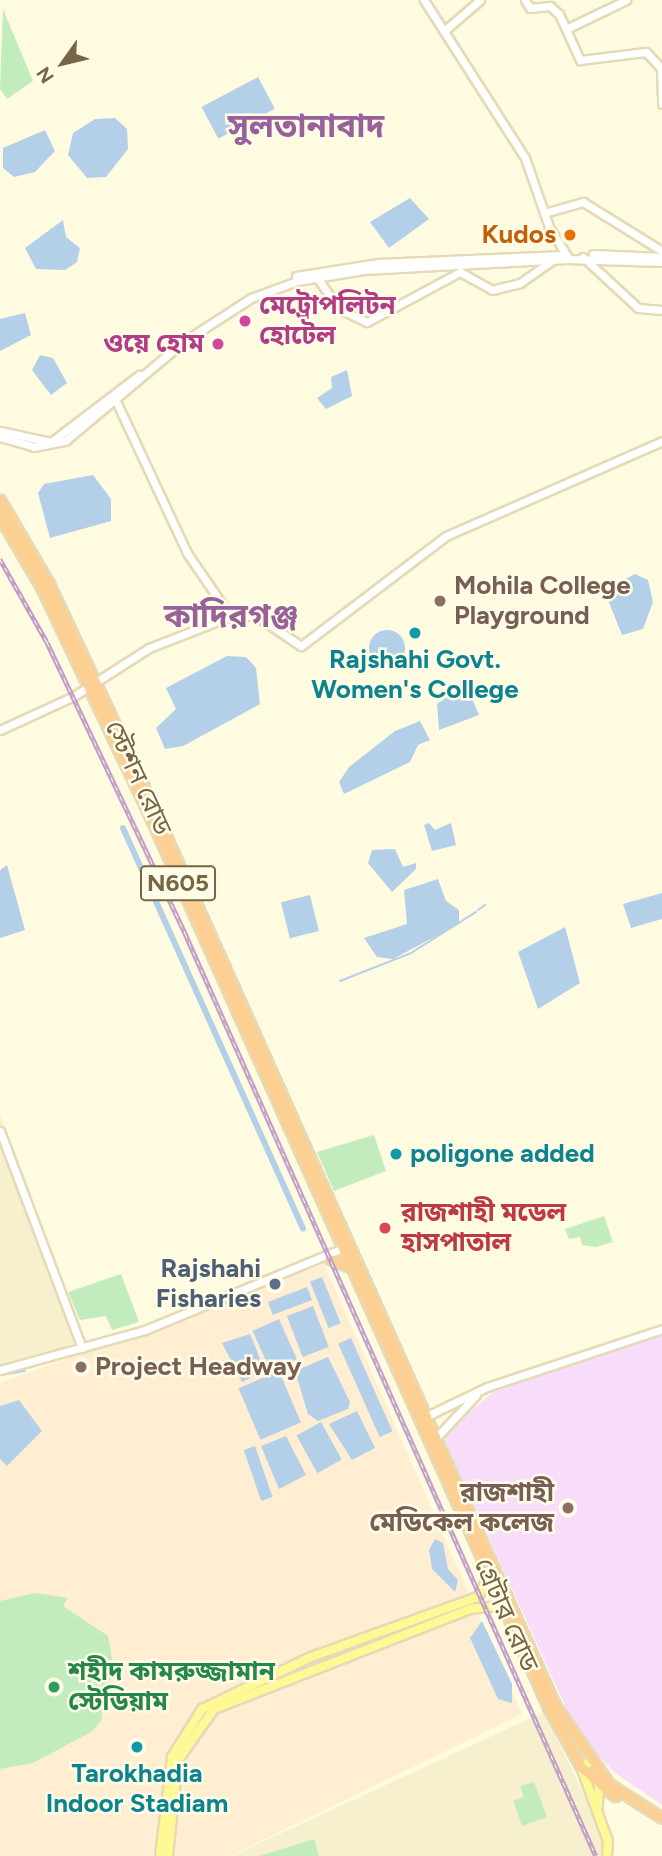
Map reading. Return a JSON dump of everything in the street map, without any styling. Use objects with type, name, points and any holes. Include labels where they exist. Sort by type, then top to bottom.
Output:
[{"type":"highway","name":"স্টেশন রোড","points":[[0,500],[91,685],[253,1037],[342,1249]]},
{"type":"highway","name":"স্টেশন রোড","points":[[0,517],[91,685]]},
{"type":"highway","points":[[329,1256],[342,1249]]},
{"type":"highway","name":"গ্রেটার রোড","points":[[342,1249],[347,1266],[499,1606],[581,1767],[597,1783],[662,1824]]},
{"type":"highway","name":"N605","points":[[342,1249],[425,1417],[544,1683],[599,1772],[620,1793],[662,1818]]},
{"type":"highway","points":[[329,1256],[347,1266]]},
{"type":"main road","points":[[168,1856],[178,1760],[207,1714],[447,1615],[478,1597],[488,1578]]},
{"type":"main road","points":[[160,1856],[173,1757],[202,1709],[311,1657],[447,1615],[499,1606]]},
{"type":"main road","points":[[591,1761],[581,1767],[601,1823]]},
{"type":"main road","points":[[599,1772],[597,1783],[607,1856]]},
{"type":"street","points":[[424,0],[525,158],[544,213],[567,257]]},
{"type":"street","points":[[445,30],[480,0]]},
{"type":"street","points":[[525,0],[530,8],[551,6],[566,29],[580,60],[646,52],[662,70],[662,104]]},
{"type":"street","points":[[566,29],[626,0]]},
{"type":"street","points":[[544,213],[583,202],[662,251]]},
{"type":"street","points":[[582,256],[638,308],[662,310]]},
{"type":"street","points":[[0,437],[52,446],[183,342],[251,298],[316,275],[582,256],[662,260]]},
{"type":"street","points":[[316,275],[338,308],[367,323],[460,272],[492,290],[520,283],[551,258]]},
{"type":"street","points":[[0,431],[51,442],[115,398]]},
{"type":"street","points":[[115,398],[187,553],[231,617]]},
{"type":"street","points":[[0,730],[91,685],[149,648],[231,617],[255,614],[301,646],[446,536],[662,441]]},
{"type":"street","points":[[0,1131],[82,1348]]},
{"type":"street","points":[[0,1370],[178,1318],[342,1249]]},
{"type":"street","points":[[425,1417],[485,1388],[662,1329]]},
{"type":"street","points":[[435,1441],[445,1422],[485,1388]]},
{"type":"shaded area","points":[[0,1115],[75,1343],[0,1371]]},
{"type":"shaded area","points":[[324,1264],[522,1714],[230,1856],[0,1856],[0,1383]]},
{"type":"shaded area","name":"রাজশাহী মেডিকেল কলেজ","points":[[662,1334],[662,1805],[614,1772],[578,1734],[445,1442],[446,1433],[493,1392]]},
{"type":"shaded area","points":[[544,1712],[603,1834],[606,1856],[232,1856]]},
{"type":"green space","points":[[3,9],[33,81],[7,99],[0,89]]},
{"type":"green space","points":[[374,1135],[386,1171],[334,1191],[317,1152]]},
{"type":"green space","points":[[604,1216],[613,1242],[596,1247],[582,1245],[580,1237],[569,1239],[565,1229]]},
{"type":"green space","points":[[121,1274],[139,1322],[112,1330],[106,1316],[80,1320],[68,1292]]},
{"type":"green space","name":"শহীদ কামরুজ্জামান স্টেডিয়াম","points":[[35,1593],[68,1598],[63,1606],[108,1636],[113,1664],[101,1721],[91,1732],[33,1763],[0,1769],[0,1601]]},
{"type":"green space","points":[[534,1782],[547,1817],[522,1826],[513,1801],[524,1797],[520,1786]]},
{"type":"green space","points":[[314,1839],[319,1856],[259,1856]]},
{"type":"water","points":[[258,77],[275,109],[218,139],[201,107]]},
{"type":"water","points":[[115,118],[127,129],[128,149],[106,177],[87,178],[68,155],[73,133],[95,119]]},
{"type":"water","points":[[45,130],[55,151],[35,172],[14,177],[3,168],[3,148]]},
{"type":"water","points":[[410,198],[429,219],[389,248],[370,222]]},
{"type":"water","points":[[63,220],[66,237],[80,248],[77,262],[65,270],[36,269],[25,248]]},
{"type":"water","points":[[25,313],[31,335],[0,351],[0,319]]},
{"type":"water","points":[[40,355],[53,358],[67,383],[51,395],[32,370]]},
{"type":"water","points":[[347,370],[352,396],[326,409],[317,398],[332,388],[331,377]]},
{"type":"water","points":[[93,475],[111,499],[111,521],[50,538],[38,493],[44,484]]},
{"type":"water","points":[[635,574],[648,580],[653,602],[643,629],[622,635],[604,590]]},
{"type":"water","points":[[387,630],[400,635],[405,648],[400,661],[387,666],[374,661],[369,648],[374,635]]},
{"type":"water","points":[[227,656],[246,657],[256,668],[260,704],[183,746],[165,749],[156,728],[176,709],[166,688]]},
{"type":"water","points":[[466,684],[479,715],[439,730],[437,704]]},
{"type":"water","points":[[420,721],[430,740],[418,745],[410,762],[344,794],[339,782],[349,767],[395,731]]},
{"type":"water","points":[[429,823],[435,830],[451,823],[456,845],[432,851],[424,825]]},
{"type":"water","points":[[395,849],[403,867],[416,863],[416,869],[392,892],[368,863],[372,850]]},
{"type":"water","points":[[7,865],[25,930],[0,938],[0,870]]},
{"type":"water","points":[[438,879],[446,901],[459,910],[459,924],[393,959],[377,957],[364,938],[407,924],[404,890]]},
{"type":"water","points":[[662,893],[662,919],[631,928],[623,904]]},
{"type":"water","points":[[310,895],[319,931],[290,938],[281,902]]},
{"type":"water","points":[[565,927],[580,983],[538,1009],[518,952]]},
{"type":"water","points":[[322,1277],[341,1323],[329,1328],[310,1282]]},
{"type":"water","points":[[307,1287],[312,1300],[273,1315],[268,1302]]},
{"type":"water","points":[[313,1306],[329,1347],[303,1357],[287,1316]]},
{"type":"water","points":[[279,1319],[297,1359],[270,1371],[253,1331]]},
{"type":"water","points":[[250,1334],[265,1371],[242,1382],[222,1343]]},
{"type":"water","points":[[351,1338],[392,1431],[380,1437],[338,1344]]},
{"type":"water","points":[[328,1357],[350,1402],[348,1409],[318,1421],[308,1414],[295,1371]]},
{"type":"water","points":[[279,1371],[301,1423],[260,1440],[238,1388]]},
{"type":"water","points":[[19,1400],[42,1431],[7,1466],[0,1459],[0,1406]]},
{"type":"water","points":[[357,1411],[375,1448],[352,1460],[329,1424]]},
{"type":"water","points":[[321,1422],[342,1460],[317,1473],[297,1436]]},
{"type":"water","points":[[286,1436],[306,1475],[279,1489],[261,1446]]},
{"type":"water","points":[[255,1446],[273,1497],[261,1501],[244,1450]]},
{"type":"water","points":[[435,1539],[443,1543],[448,1569],[458,1580],[455,1592],[432,1569],[429,1550]]},
{"type":"water","points":[[482,1621],[512,1684],[512,1703],[498,1699],[470,1638]]},
{"type":"waterway","points":[[123,828],[303,1228]]},
{"type":"waterway","points":[[478,910],[485,905]]},
{"type":"waterway","points":[[340,981],[411,953],[476,912]]},
{"type":"waterway","points":[[0,1375],[25,1371]]},
{"type":"railway","points":[[0,559],[47,642],[185,933],[596,1856]]},
{"type":"place","name":"Kudos","points":[[570,235]]},
{"type":"place","name":"মেট্রোপলিটন হোটেল","points":[[245,321]]},
{"type":"place","name":"ওয়ে হোম","points":[[218,344]]},
{"type":"place","name":"Mohila College Playground","points":[[440,601]]},
{"type":"place","name":"Rajshahi Govt. Women's College","points":[[415,633]]},
{"type":"place","name":"poligone added","points":[[396,1154]]},
{"type":"place","name":"রাজশাহী মডেল হাসপাতাল","points":[[385,1228]]},
{"type":"place","name":"Rajshahi Fisharies","points":[[275,1284]]},
{"type":"place","name":"Project Headway","points":[[81,1367]]},
{"type":"place","name":"রাজশাহী মেডিকেল কলেজ","points":[[568,1508]]},
{"type":"place","name":"শহীদ কামরুজ্জামান স্টেডিয়াম","points":[[54,1687]]},
{"type":"place","name":"Tarokhadia Indoor Stadiam","points":[[137,1747]]},
{"type":"district","name":"সুলতানাবাদ","points":[[306,126]]},
{"type":"district","name":"কাদিরগঞ্জ","points":[[231,616]]}]
